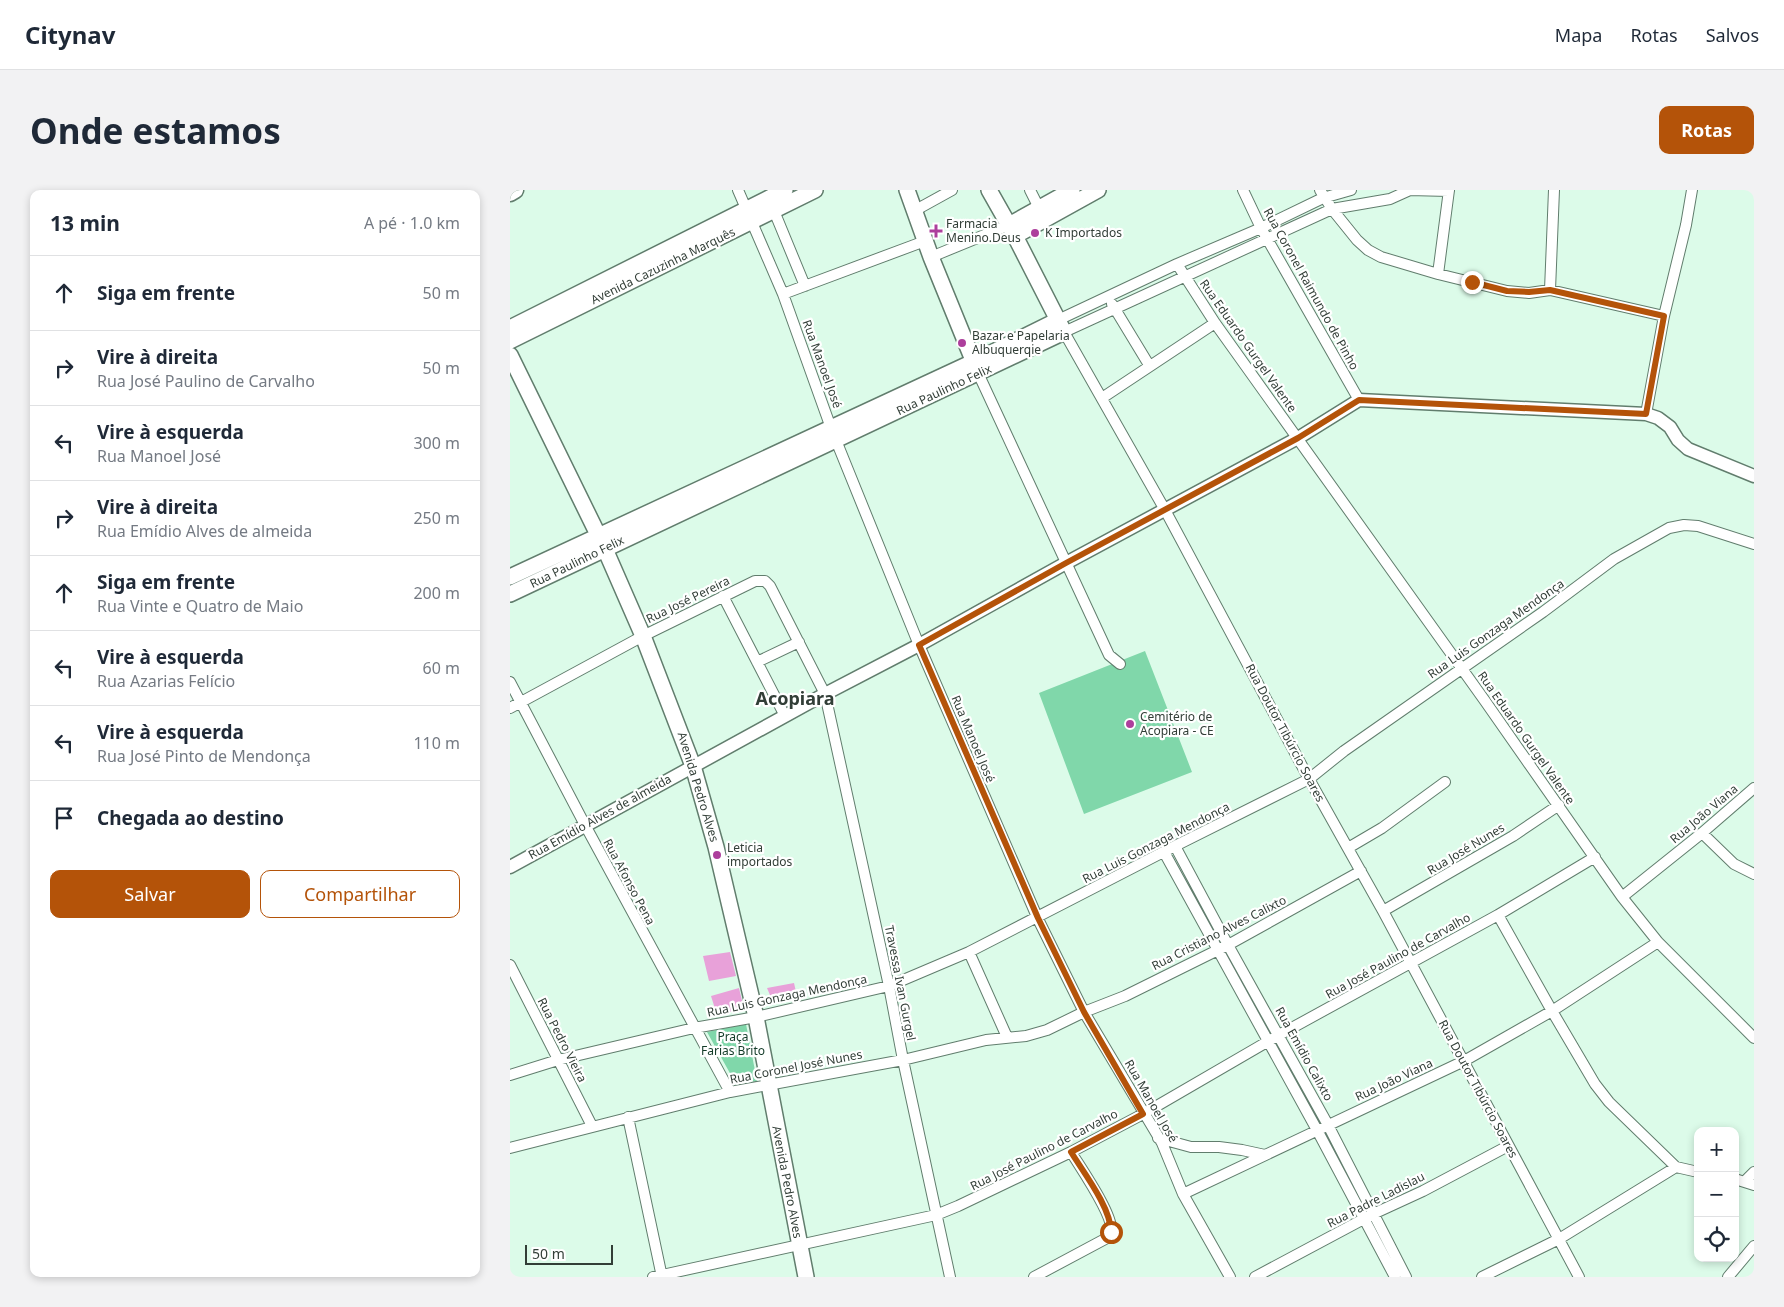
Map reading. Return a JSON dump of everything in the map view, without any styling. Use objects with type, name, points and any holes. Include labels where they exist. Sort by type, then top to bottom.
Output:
[{"type":"main road","points":[[510,193],[515,190]]},
{"type":"main road","name":"Avenida Cazuzinha Marquês","points":[[772,204],[785,190]]},
{"type":"main road","name":"Avenida Cazuzinha Marquês","points":[[510,341],[772,204],[815,190]]},
{"type":"main road","points":[[907,190],[931,257],[976,367]]},
{"type":"main road","name":"Rua Doutor Tibúrcio Soares","points":[[990,190],[1061,326]]},
{"type":"main road","points":[[1039,215],[1072,190]]},
{"type":"main road","points":[[1012,230],[1039,215],[1097,190]]},
{"type":"main road","name":"Avenida Cazuzinha Marquês","points":[[510,328],[749,216]]},
{"type":"main road","name":"Rua Paulinho Felix","points":[[510,594],[601,543],[1061,326]]},
{"type":"main road","name":"Avenida Pedro Alves","points":[[510,355],[601,543],[643,636],[693,766],[716,847],[756,1017],[806,1277]]},
{"type":"main road","name":"Rua Paulinho Felix","points":[[510,577],[601,543]]},
{"type":"street","name":"Rua Manoel José","points":[[738,190],[783,294],[834,434],[919,645],[1038,918],[1084,1012],[1158,1138],[1170,1160],[1183,1194],[1230,1277]]},
{"type":"street","points":[[914,211],[952,190]]},
{"type":"street","points":[[1030,190],[1039,215]]},
{"type":"street","name":"Rua Coronel Raimundo de Pinho","points":[[1243,190],[1261,228],[1359,400]]},
{"type":"street","name":"Rua Paulinho Felix","points":[[1061,326],[1109,297],[1177,264],[1261,228],[1322,194],[1351,190]]},
{"type":"street","name":"Rua Paulinho Felix","points":[[1061,326],[1115,310],[1332,209],[1390,199],[1410,190],[1449,190]]},
{"type":"street","points":[[1438,274],[1449,190]]},
{"type":"street","points":[[1550,290],[1554,190]]},
{"type":"street","points":[[1646,414],[1664,316],[1686,225],[1692,190]]},
{"type":"street","points":[[1322,194],[1345,227],[1368,250],[1381,257],[1438,274],[1507,291],[1529,292],[1550,290],[1664,316]]},
{"type":"street","points":[[772,204],[806,286]]},
{"type":"street","points":[[931,257],[1012,230]]},
{"type":"street","points":[[783,294],[926,241]]},
{"type":"street","name":"Rua Eduardo Gurgel Valente","points":[[1177,264],[1215,323],[1559,805],[1622,897],[1658,942],[1754,1038]]},
{"type":"street","points":[[1109,297],[1115,310],[1150,365]]},
{"type":"street","points":[[1102,398],[1215,323]]},
{"type":"street","name":"Rua Doutor Tibúrcio Soares","points":[[1061,326],[1165,510],[1309,779],[1384,911],[1579,1277]]},
{"type":"street","points":[[976,367],[1109,655],[1120,664]]},
{"type":"street","points":[[1359,400],[1646,414],[1658,418],[1670,427],[1678,440],[1688,449],[1754,476]]},
{"type":"street","name":"Rua Emídio Alves de almeida","points":[[510,867],[1298,438],[1359,400]]},
{"type":"street","name":"Rua Luis Gonzaga Mendonça","points":[[510,1075],[558,1060],[694,1028],[756,1017],[889,986],[969,952],[1309,779],[1344,751],[1462,669],[1614,559],[1669,528],[1684,525],[1698,526],[1754,544]]},
{"type":"street","name":"Rua José Pereira","points":[[510,708],[643,636],[755,580],[765,581],[770,586],[825,694]]},
{"type":"street","points":[[723,596],[785,716]]},
{"type":"street","points":[[757,662],[799,642]]},
{"type":"street","name":"Rua Afonso Pena","points":[[510,682],[585,825],[730,1092]]},
{"type":"street","name":"Travessa Ivan Gurgel","points":[[825,694],[950,1277]]},
{"type":"street","points":[[1348,848],[1382,828],[1445,782]]},
{"type":"street","name":"Rua João Viana","points":[[1622,897],[1702,833],[1754,788]]},
{"type":"street","name":"Rua José Nunes","points":[[1384,911],[1513,836],[1559,805]]},
{"type":"street","points":[[1702,833],[1734,864],[1754,874]]},
{"type":"street","name":"Rua Emídio Calixto","points":[[1175,846],[1328,1125],[1395,1277]]},
{"type":"street","name":"Rua Emídio Calixto","points":[[1164,852],[1317,1130],[1406,1277]]},
{"type":"street","name":"Rua José Paulino de Carvalho","points":[[659,1276],[936,1215],[958,1206],[1071,1152],[1143,1114],[1279,1035],[1412,964],[1595,858]]},
{"type":"street","name":"Rua Cristiano Alves Calixto","points":[[1084,1012],[1125,996],[1228,945],[1361,871]]},
{"type":"street","points":[[1498,915],[1595,1084],[1609,1102],[1676,1167],[1694,1171]]},
{"type":"street","name":"Rua João Viana","points":[[1183,1194],[1464,1060],[1552,1011],[1658,942]]},
{"type":"street","points":[[969,952],[1007,1037]]},
{"type":"street","name":"Rua Pedro Vieira","points":[[510,965],[592,1126]]},
{"type":"street","name":"Rua Coronel José Nunes","points":[[510,1148],[730,1092],[903,1060],[986,1040],[1026,1036],[1047,1030],[1084,1012]]},
{"type":"street","points":[[628,1118],[659,1276]]},
{"type":"street","points":[[1158,1138],[1191,1147],[1234,1149],[1265,1155]]},
{"type":"street","name":"Rua Padre Ladislau","points":[[1255,1277],[1369,1216],[1423,1191],[1508,1146]]},
{"type":"street","points":[[1034,1277],[1107,1238],[1111,1232],[1107,1211],[1071,1152]]},
{"type":"street","points":[[1482,1277],[1559,1239],[1676,1167]]},
{"type":"street","points":[[1745,1182],[1754,1172]]},
{"type":"street","points":[[1728,1277],[1754,1246]]},
{"type":"green space","points":[[1145,651],[1192,772],[1084,814],[1039,693]]},
{"type":"green space","name":"Praça Farias Brito","points":[[746,1024],[757,1081],[736,1084],[707,1032]]},
{"type":"building","points":[[730,952],[736,976],[709,981],[703,956]]},
{"type":"building","points":[[794,983],[797,996],[773,1002],[767,988]]},
{"type":"building","points":[[739,988],[744,1009],[717,1015],[711,996]]},
{"type":"place","name":"Farmacia Menino.Deus","points":[[936,231]]},
{"type":"place","name":"K Importados","points":[[1035,233]]},
{"type":"place","name":"Bazar e Papelaria Albuquerqie","points":[[962,343]]},
{"type":"place","name":"Cemitério de Acopiara - CE","points":[[1130,724]]},
{"type":"place","name":"Leticia importados","points":[[717,855]]},
{"type":"district","name":"Acopiara","points":[[795,699]]},
{"type":"route","points":[[1111,1232],[1107,1211],[1071,1152],[1143,1114],[1084,1012],[1038,918],[919,645],[1066,563],[1298,438],[1359,400],[1646,414],[1664,316],[1550,290],[1529,292],[1507,291],[1472,282]]}]
